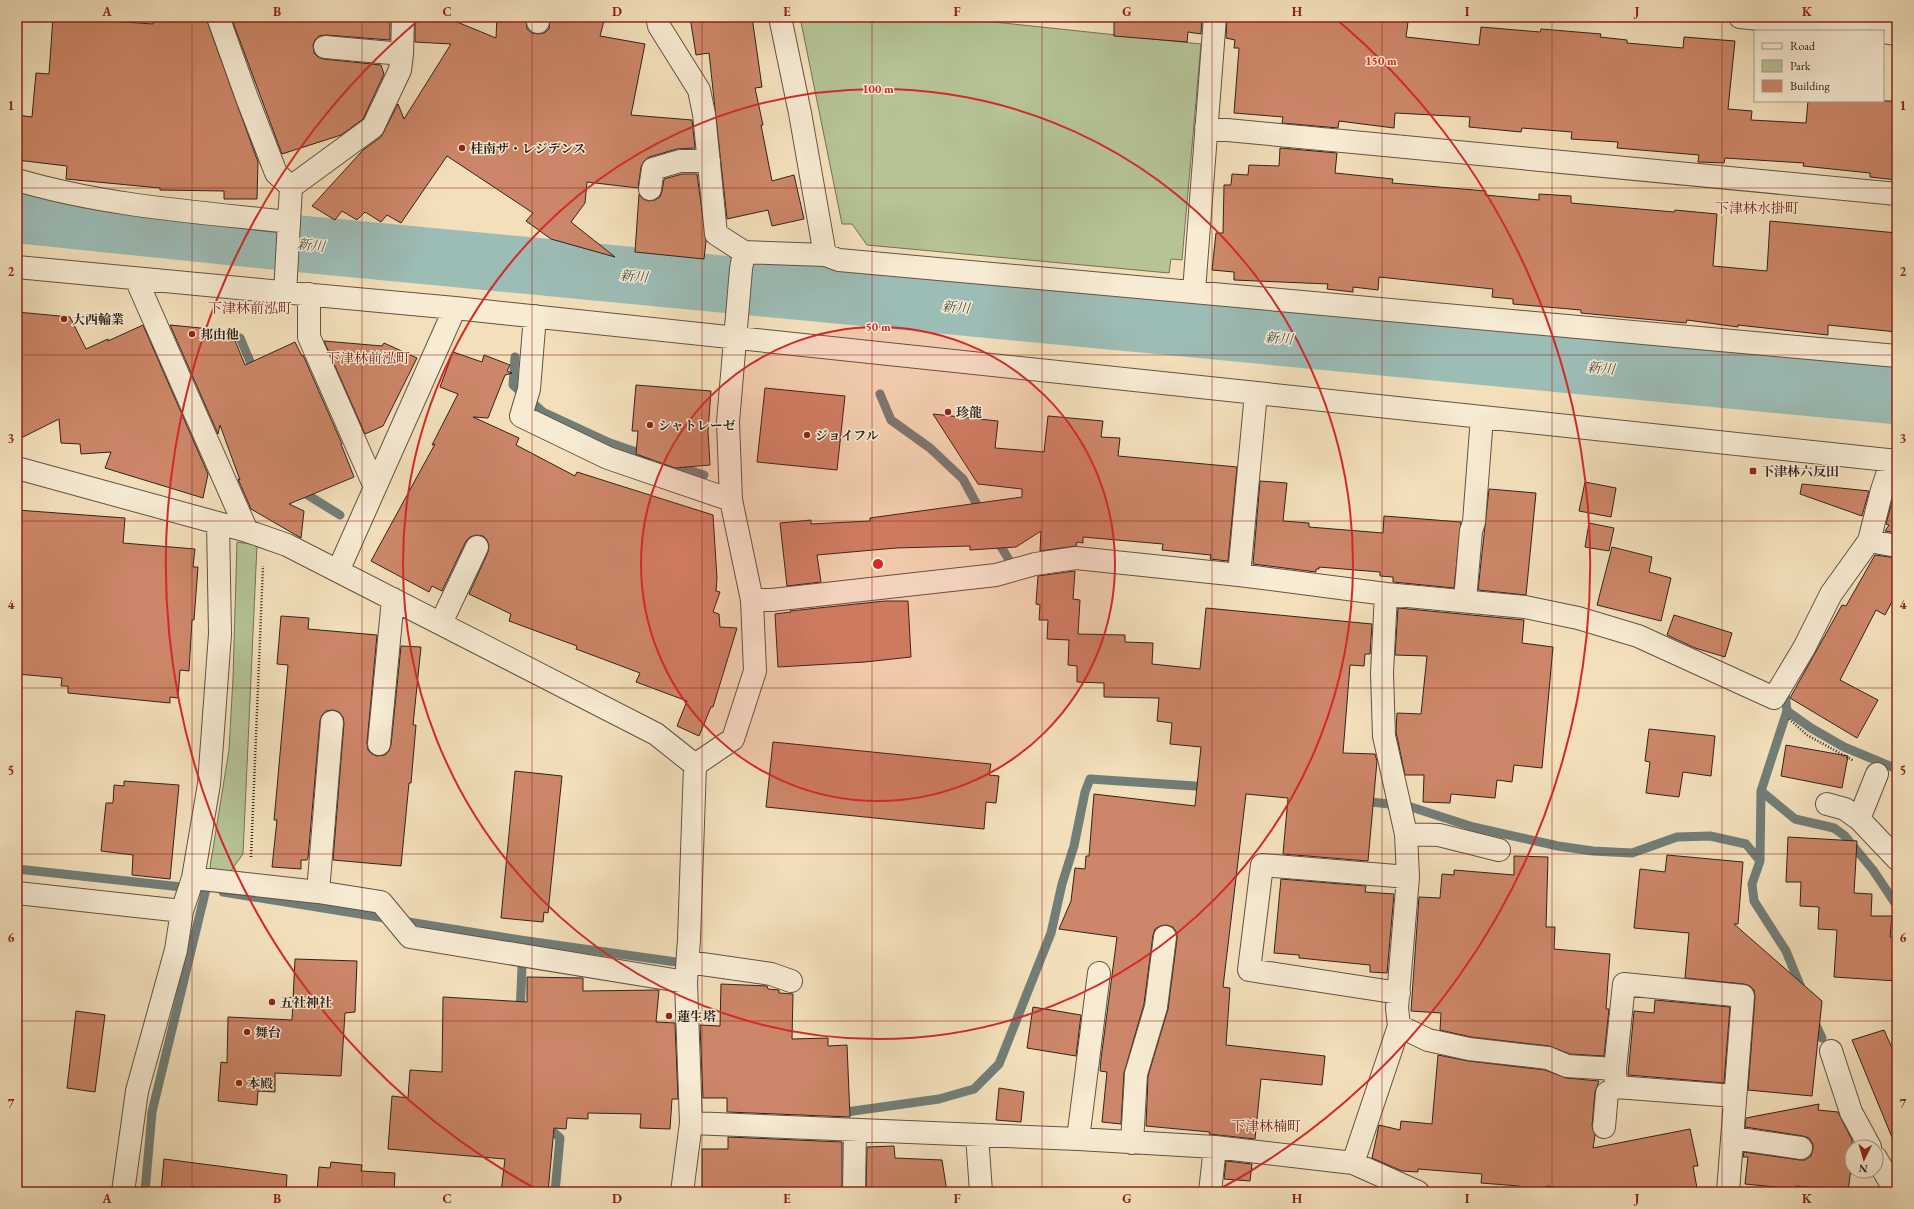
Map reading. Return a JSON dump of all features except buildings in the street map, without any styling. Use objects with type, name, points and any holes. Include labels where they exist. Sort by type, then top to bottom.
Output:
[{"type":"street","points":[[218,17],[247,98],[276,172],[291,187],[285,293]]},
{"type":"street","points":[[291,187],[373,127],[396,82],[400,70],[403,17]]},
{"type":"street","points":[[657,17],[659,26],[699,90],[704,114],[716,234],[743,260],[825,256],[839,260],[1897,356]]},
{"type":"street","points":[[780,17],[800,113],[825,256]]},
{"type":"street","points":[[1194,292],[1215,17]]},
{"type":"street","points":[[1740,17],[1798,20],[1865,30]]},
{"type":"street","points":[[1884,32],[1897,34]]},
{"type":"street","points":[[325,47],[402,54]]},
{"type":"street","points":[[1206,128],[1897,194]]},
{"type":"street","points":[[650,189],[653,169],[680,161],[709,161]]},
{"type":"street","points":[[17,180],[57,192],[129,204],[289,222]]},
{"type":"street","points":[[695,765],[733,739],[754,671],[752,600],[731,500],[728,422],[743,260]]},
{"type":"street","points":[[17,267],[535,316],[735,339],[1894,461],[1882,490],[1869,541],[1831,594],[1804,648],[1774,698],[1638,636],[1578,618],[1525,606],[1386,594],[1239,575],[1076,558],[1036,564],[996,574],[772,600],[752,600]]},
{"type":"street","points":[[136,279],[256,534]]},
{"type":"street","points":[[309,294],[309,337],[375,487]]},
{"type":"street","points":[[338,571],[455,308]]},
{"type":"street","points":[[535,316],[529,389],[521,416],[608,458],[731,500]]},
{"type":"street","points":[[1239,575],[1256,393]]},
{"type":"street","points":[[1465,600],[1471,531],[1474,522],[1482,417]]},
{"type":"street","points":[[17,468],[218,523],[287,545],[656,734],[695,765]]},
{"type":"street","points":[[123,1192],[137,1091],[176,950],[209,784],[219,641],[218,523]]},
{"type":"street","points":[[1869,541],[1897,546]]},
{"type":"street","points":[[441,623],[477,547]]},
{"type":"street","points":[[1354,1163],[1398,1026],[1397,1008],[1408,877],[1406,834],[1384,736],[1382,673],[1386,594]]},
{"type":"street","points":[[379,744],[392,599]]},
{"type":"street","points":[[318,892],[332,722]]},
{"type":"street","points":[[682,1192],[691,1123],[687,972],[695,765]]},
{"type":"street","points":[[1859,819],[1877,774]]},
{"type":"street","points":[[1827,804],[1846,809],[1859,819],[1897,859]]},
{"type":"street","points":[[1406,834],[1439,835],[1499,850]]},
{"type":"street","points":[[1399,993],[1249,970],[1262,865],[1408,877]]},
{"type":"street","points":[[17,893],[188,895],[247,885],[318,892],[381,902],[410,937],[687,972],[772,974],[791,981]]},
{"type":"street","points":[[1132,1143],[1136,1074],[1156,1007],[1165,937]]},
{"type":"street","points":[[1078,1139],[1099,973]]},
{"type":"street","points":[[1604,1128],[1607,1093],[1616,1078],[1624,984],[1743,996],[1728,1192]]},
{"type":"street","points":[[1398,1026],[1428,1040],[1469,1049],[1548,1058],[1568,1066],[1616,1078],[1735,1096]]},
{"type":"street","points":[[1831,1051],[1851,1112],[1866,1139]]},
{"type":"street","points":[[691,1123],[1078,1139],[1215,1147],[1354,1163],[1413,1191]]},
{"type":"street","points":[[854,1192],[855,1130]]},
{"type":"street","points":[[977,1135],[981,1192]]},
{"type":"street","points":[[1732,1138],[1801,1148]]},
{"type":"street","points":[[1210,1192],[1215,1147]]},
{"type":"street","points":[[1884,1172],[1896,1192]]},
{"type":"path","points":[[247,885],[251,859],[256,534]]},
{"type":"path","points":[[1794,724],[1807,735],[1877,774]]},
{"type":"green space","points":[[800,17],[947,17],[1201,44],[1182,260],[1171,259],[1169,273],[867,245],[852,224],[842,224]]},
{"type":"green space","points":[[237,542],[257,545],[243,854],[230,872],[215,872],[210,867],[229,750],[233,678]]},
{"type":"waterway","name":"新川","points":[[17,210],[29,216],[312,245],[1897,396]]},
{"type":"waterway","points":[[240,338],[255,373]]},
{"type":"waterway","points":[[515,357],[513,385],[543,412],[610,443],[648,456]]},
{"type":"waterway","points":[[880,394],[891,420],[930,448],[963,479],[982,514]]},
{"type":"waterway","points":[[669,464],[704,475]]},
{"type":"waterway","points":[[303,486],[306,494],[340,515]]},
{"type":"waterway","points":[[996,538],[1009,560]]},
{"type":"waterway","points":[[1785,694],[1787,711],[1811,728],[1844,747],[1897,769]]},
{"type":"waterway","points":[[1787,711],[1761,791],[1795,819],[1834,828],[1845,836],[1873,870],[1897,906]]},
{"type":"waterway","points":[[839,1113],[939,1099],[974,1089],[999,1064],[1051,933],[1062,884],[1074,846],[1085,792],[1090,779],[1210,787]]},
{"type":"waterway","points":[[1761,791],[1760,861],[1752,884],[1754,901],[1786,951],[1802,990]]},
{"type":"waterway","points":[[1362,801],[1408,806],[1473,827],[1558,846],[1593,851],[1632,853],[1677,837],[1710,836],[1746,844],[1760,861]]},
{"type":"waterway","points":[[17,869],[191,888]]},
{"type":"waterway","points":[[145,1192],[152,1112],[206,889]]},
{"type":"waterway","points":[[223,892],[527,941],[676,962]]},
{"type":"waterway","points":[[520,1014],[522,967]]},
{"type":"waterway","points":[[1814,1021],[1822,1038]]},
{"type":"waterway","points":[[545,1124],[560,1138],[555,1192]]},
{"type":"place","name":"桂南ザ・レジデンス","points":[[462,148]]},
{"type":"place","name":"大西輪業","points":[[64,319]]},
{"type":"place","name":"邦由他","points":[[192,334]]},
{"type":"place","name":"珍龍","points":[[948,412]]},
{"type":"place","name":"シャトレーゼ","points":[[650,425]]},
{"type":"place","name":"ジョイフル","points":[[807,435]]},
{"type":"place","name":"下津林六反田","points":[[1753,471]]},
{"type":"place","name":"五社神社","points":[[272,1002]]},
{"type":"place","name":"蓮生塔","points":[[669,1016]]},
{"type":"place","name":"舞台","points":[[247,1032]]},
{"type":"place","name":"本殿","points":[[239,1083]]},
{"type":"district","name":"下津林水掛町","points":[[1757,208]]},
{"type":"district","name":"下津林前泓町","points":[[250,308]]},
{"type":"district","name":"下津林前泓町","points":[[368,358]]},
{"type":"district","name":"下津林楠町","points":[[1266,1126]]}]
